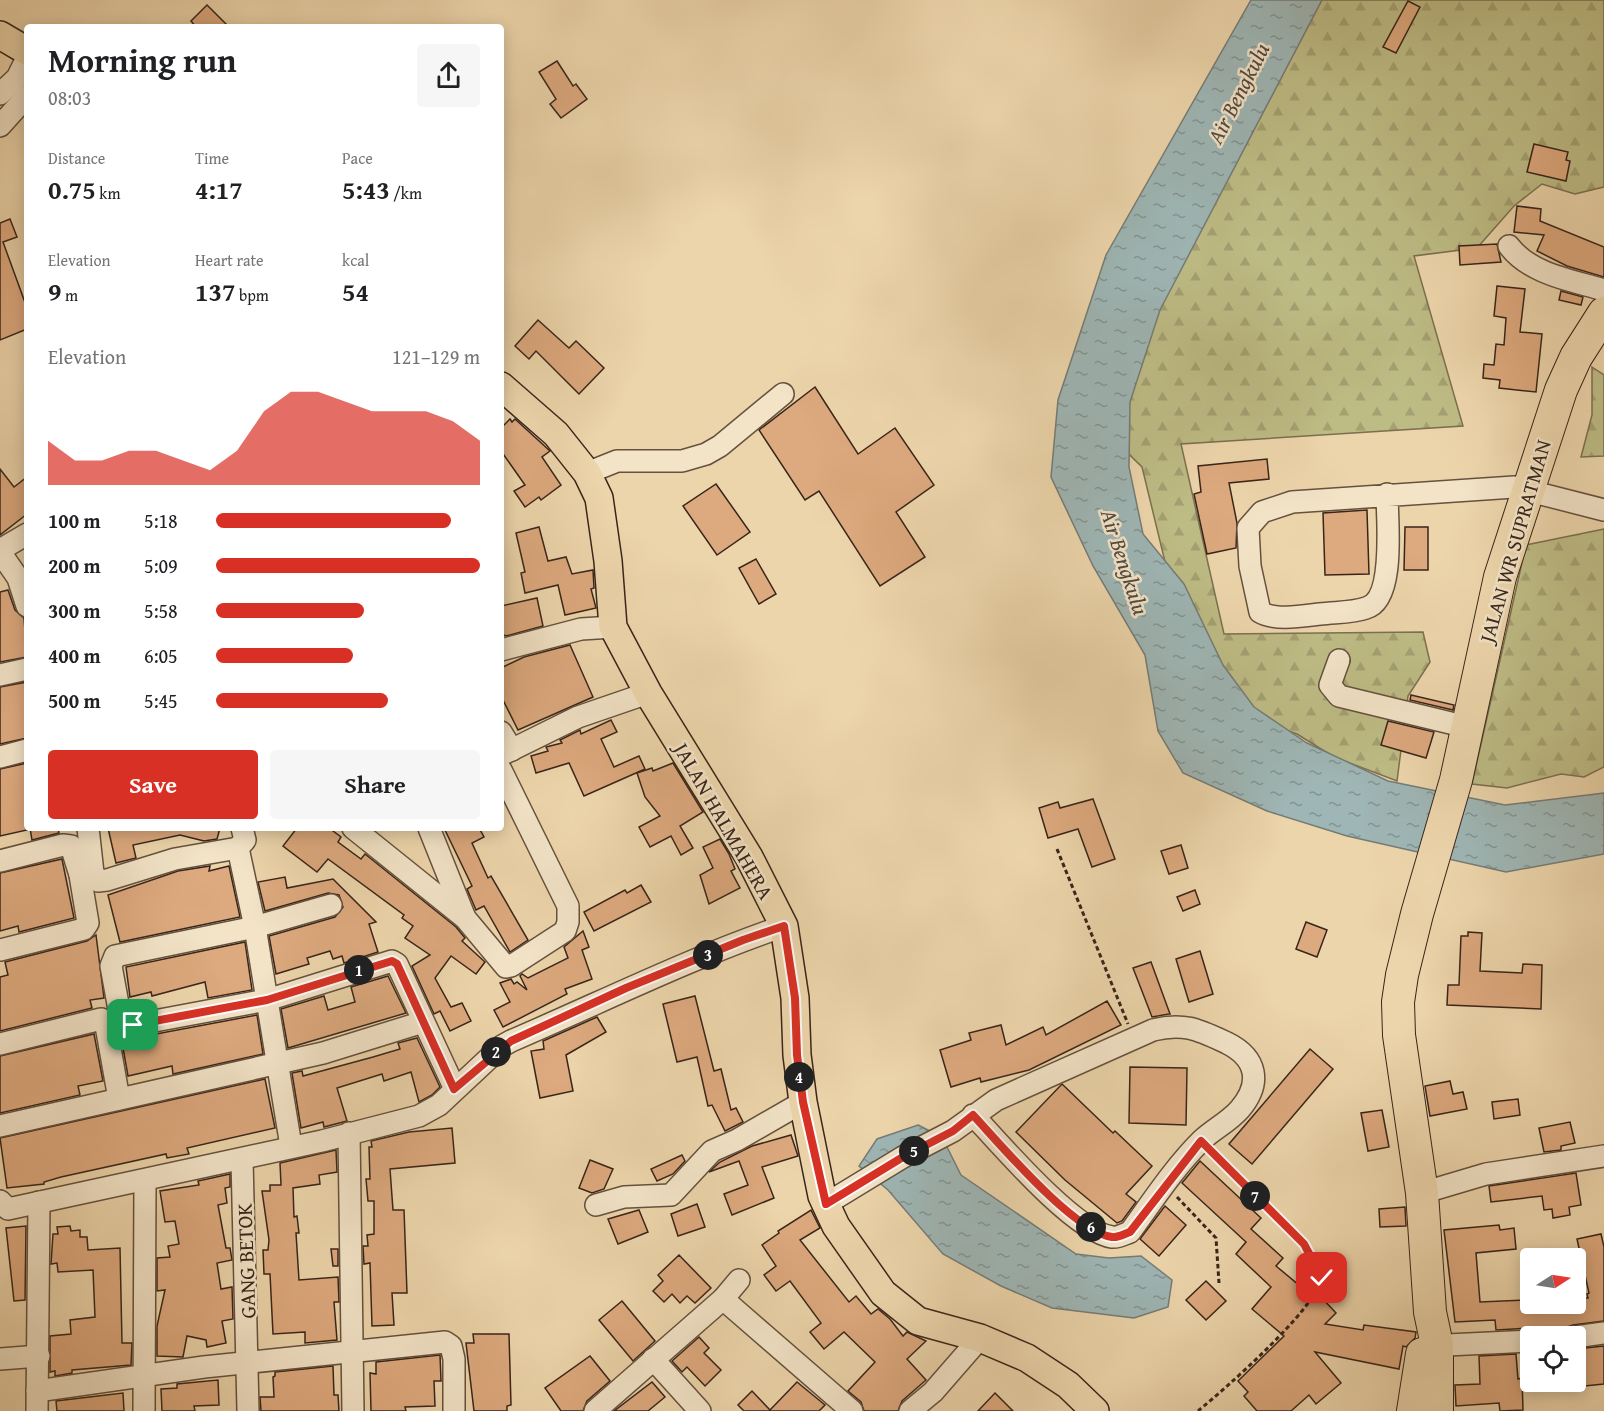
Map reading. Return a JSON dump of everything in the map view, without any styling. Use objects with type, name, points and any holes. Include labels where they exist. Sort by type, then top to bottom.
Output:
[{"type":"highway","name":"JALAN WR SUPRATMAN","points":[[1430,1346],[1422,1192],[1399,1035],[1402,975],[1417,914],[1456,780],[1500,577],[1561,390],[1576,357],[1604,314]]},
{"type":"highway","points":[[1413,1411],[1430,1346]]},
{"type":"highway","points":[[1430,1346],[1437,1411]]},
{"type":"main road","points":[[0,35],[24,49]]},
{"type":"main road","name":"JALAN HALMAHERA","points":[[504,389],[556,434],[587,473],[599,498],[608,561],[613,627],[648,693],[749,857],[784,926],[795,998],[797,1055],[803,1102],[826,1204],[843,1238],[884,1293],[918,1321],[980,1338],[1027,1358],[1068,1385],[1095,1411]]},
{"type":"street","points":[[0,94],[17,78],[24,64]]},
{"type":"street","points":[[0,126],[24,99]]},
{"type":"street","points":[[1509,246],[1519,260],[1547,272],[1604,290]]},
{"type":"street","points":[[587,473],[617,461],[660,459],[674,462],[706,454],[720,447],[783,394]]},
{"type":"street","points":[[1387,494],[1385,585],[1375,602],[1368,608],[1314,615],[1280,616],[1260,612],[1246,540],[1248,528],[1262,512],[1292,502],[1387,494],[1514,487],[1604,510]]},
{"type":"street","points":[[24,536],[0,551],[9,580],[24,602]]},
{"type":"street","points":[[504,649],[561,634],[613,627]]},
{"type":"street","points":[[1339,660],[1330,685],[1332,691],[1339,696],[1467,727]]},
{"type":"street","points":[[0,675],[24,670]]},
{"type":"street","points":[[504,746],[648,693]]},
{"type":"street","points":[[0,757],[24,751]]},
{"type":"street","points":[[357,831],[465,918],[506,968],[519,963],[565,931],[568,922],[568,906],[504,776]]},
{"type":"street","points":[[0,950],[86,928],[88,923],[86,874],[88,831]]},
{"type":"street","points":[[430,831],[465,918]]},
{"type":"street","points":[[0,861],[67,845],[73,849],[86,874],[98,880],[107,880],[240,838],[291,1146]]},
{"type":"street","points":[[331,904],[255,927],[115,956],[111,966],[120,1015],[133,1025],[267,1000],[392,961],[397,964],[454,1089]]},
{"type":"street","points":[[3,1207],[145,1181],[419,1116],[439,1105],[454,1089],[511,1041],[626,988],[743,940],[784,926]]},
{"type":"street","points":[[0,1044],[101,1019],[106,1026],[119,1099]]},
{"type":"street","points":[[0,1126],[323,1053],[423,1022]]},
{"type":"street","points":[[826,1204],[953,1131],[973,1115],[996,1100],[1153,1030],[1171,1025],[1211,1034],[1241,1050],[1251,1063],[1254,1072],[1251,1093],[1239,1110],[1201,1141],[1130,1232],[1111,1237],[1085,1223],[1037,1185],[973,1115]]},
{"type":"street","points":[[596,1205],[624,1197],[671,1195],[712,1150],[736,1140],[803,1102]]},
{"type":"street","points":[[349,1133],[353,1411]]},
{"type":"street","points":[[1422,1192],[1486,1174],[1604,1156]]},
{"type":"street","name":"GANG BETOK","points":[[242,1159],[249,1411]]},
{"type":"street","points":[[144,1411],[145,1181]]},
{"type":"street","points":[[39,1202],[37,1401],[144,1376],[249,1362],[449,1343],[454,1359],[454,1411]]},
{"type":"street","points":[[595,1411],[723,1299],[739,1280]]},
{"type":"street","points":[[723,1299],[852,1411]]},
{"type":"street","points":[[1586,1334],[1604,1332]]},
{"type":"street","points":[[910,1411],[933,1392],[980,1338]]},
{"type":"street","points":[[1430,1346],[1520,1342]]},
{"type":"street","points":[[0,1359],[39,1356]]},
{"type":"street","points":[[653,1359],[700,1411]]},
{"type":"path","points":[[1057,849],[1134,1040]]},
{"type":"path","points":[[1198,1411],[1254,1361],[1293,1320],[1315,1295],[1322,1278],[1304,1244],[1201,1141]]},
{"type":"path","points":[[1165,1185],[1216,1238],[1219,1283]]},
{"type":"green space","points":[[1305,0],[1604,0],[1604,187],[1575,194],[1542,184],[1514,206],[1477,248],[1414,256],[1463,426],[1181,444],[1224,634],[1423,632],[1430,662],[1408,696],[1397,781],[1334,757],[1297,734],[1240,714],[1167,570],[1142,467],[1105,431],[1125,360]]},
{"type":"green space","points":[[1592,367],[1604,375],[1604,456],[1581,457],[1592,415]]},
{"type":"green space","points":[[1604,529],[1604,767],[1584,777],[1561,774],[1507,788],[1472,784],[1526,545]]},
{"type":"water","name":"Air Bengkulu","points":[[1251,0],[1322,0],[1160,310],[1130,402],[1129,467],[1143,534],[1184,584],[1223,665],[1254,707],[1307,743],[1388,781],[1505,805],[1604,793],[1604,854],[1506,872],[1347,836],[1267,811],[1183,773],[1158,731],[1145,655],[1093,566],[1051,477],[1058,400],[1106,255]]},
{"type":"water","points":[[918,1125],[942,1137],[961,1175],[1076,1254],[1109,1258],[1141,1256],[1172,1280],[1168,1307],[1134,1318],[1052,1308],[1001,1286],[943,1254],[888,1190],[859,1166],[877,1139]]},
{"type":"building","points":[[1408,1],[1420,7],[1396,53],[1383,47]]},
{"type":"building","points":[[207,5],[226,24],[194,24],[191,21]]},
{"type":"building","points":[[557,61],[573,86],[576,84],[587,99],[561,118],[550,104],[556,99],[539,72]]},
{"type":"building","points":[[1534,144],[1568,152],[1566,160],[1570,161],[1566,181],[1527,172]]},
{"type":"building","points":[[1517,206],[1541,209],[1540,221],[1604,247],[1604,277],[1567,266],[1537,251],[1544,235],[1514,232]]},
{"type":"building","points":[[10,219],[17,237],[3,242],[24,300],[24,330],[0,340],[0,223]]},
{"type":"building","points":[[1497,244],[1501,262],[1460,265],[1459,246]]},
{"type":"building","points":[[1497,286],[1525,289],[1520,332],[1542,334],[1536,392],[1499,388],[1500,380],[1483,378],[1484,364],[1494,365],[1496,344],[1504,345],[1506,318],[1494,316]]},
{"type":"building","points":[[1561,291],[1583,297],[1581,305],[1559,300]]},
{"type":"building","points":[[538,320],[569,348],[576,341],[604,368],[579,394],[536,351],[529,359],[515,346]]},
{"type":"building","points":[[815,387],[858,454],[895,428],[934,485],[896,512],[925,557],[880,586],[819,491],[805,500],[759,430]]},
{"type":"building","points":[[510,419],[512,422],[515,419],[550,451],[542,457],[561,485],[541,500],[539,497],[525,507],[514,491],[525,485],[504,455],[504,425]]},
{"type":"building","points":[[1267,459],[1269,479],[1229,483],[1237,523],[1236,548],[1207,554],[1194,494],[1201,492],[1198,466]]},
{"type":"building","points":[[0,469],[14,487],[24,479],[24,516],[0,535]]},
{"type":"building","points":[[716,484],[750,532],[717,555],[683,506]]},
{"type":"building","points":[[1367,510],[1369,574],[1325,575],[1323,513]]},
{"type":"building","points":[[539,527],[548,561],[566,557],[572,574],[593,570],[594,588],[591,589],[596,608],[565,615],[558,585],[525,593],[521,573],[525,572],[516,533]]},
{"type":"building","points":[[1405,527],[1428,527],[1428,570],[1404,570]]},
{"type":"building","points":[[756,559],[776,594],[759,604],[739,568]]},
{"type":"building","points":[[8,590],[15,610],[24,618],[24,658],[0,662],[0,592]]},
{"type":"building","points":[[537,598],[543,626],[504,635],[504,605]]},
{"type":"building","points":[[570,645],[593,697],[518,730],[504,702],[504,667],[524,657]]},
{"type":"building","points":[[24,683],[24,739],[0,744],[0,687]]},
{"type":"building","points":[[1411,695],[1454,705],[1453,710],[1410,700]]},
{"type":"building","points":[[611,720],[617,732],[601,739],[614,767],[639,756],[645,769],[584,796],[569,763],[536,773],[531,756],[548,751],[546,747],[562,743],[560,740],[580,730],[581,734]]},
{"type":"building","points":[[1388,721],[1434,732],[1426,758],[1381,745]]},
{"type":"building","points":[[673,763],[703,812],[680,826],[693,848],[681,855],[671,836],[650,847],[639,827],[660,816],[645,797],[637,773],[652,768],[653,771]]},
{"type":"building","points":[[24,764],[24,831],[0,836],[0,769]]},
{"type":"building","points":[[1093,799],[1115,859],[1092,867],[1078,829],[1048,838],[1039,808],[1058,802],[1060,808]]},
{"type":"building","points":[[30,831],[59,831],[59,833],[32,840]]},
{"type":"building","points":[[109,831],[219,831],[217,839],[204,841],[180,835],[133,845],[136,858],[116,863]]},
{"type":"building","points":[[295,831],[333,831],[341,837],[338,842],[361,859],[365,854],[456,927],[465,938],[462,941],[485,962],[476,974],[451,956],[435,978],[451,1007],[462,1003],[471,1021],[450,1031],[440,1011],[434,1014],[412,966],[430,955],[405,938],[413,926],[402,918],[404,915],[328,859],[317,872],[283,846]]},
{"type":"building","points":[[445,831],[481,831],[484,837],[472,843],[488,878],[491,876],[528,940],[510,952],[484,906],[476,910],[467,889],[472,886]]},
{"type":"building","points":[[720,839],[729,854],[735,869],[731,871],[740,888],[709,904],[700,875],[713,868],[703,847]]},
{"type":"building","points":[[1181,845],[1188,868],[1169,874],[1161,851]]},
{"type":"building","points":[[62,859],[74,918],[19,932],[18,926],[0,931],[0,873]]},
{"type":"building","points":[[210,866],[209,871],[229,866],[240,917],[120,942],[108,895],[178,871]]},
{"type":"building","points":[[285,877],[287,888],[333,879],[376,922],[369,924],[378,952],[344,963],[342,956],[333,959],[330,951],[307,958],[309,964],[276,974],[269,936],[335,917],[343,907],[339,895],[328,893],[265,911],[258,882]]},
{"type":"building","points":[[641,885],[651,902],[594,931],[584,912],[625,890],[627,893]]},
{"type":"building","points":[[1195,890],[1200,904],[1183,911],[1177,897]]},
{"type":"building","points":[[1306,922],[1327,930],[1317,957],[1296,949]]},
{"type":"building","points":[[583,931],[589,947],[582,950],[592,979],[565,989],[567,994],[503,1027],[494,1010],[510,1002],[500,983],[511,979],[514,984],[517,982],[527,990],[520,976],[522,974],[528,978],[568,958],[564,947]]},
{"type":"building","points":[[1468,932],[1482,933],[1480,971],[1522,973],[1523,964],[1542,965],[1541,1009],[1447,1005],[1448,985],[1459,985],[1461,936],[1468,936]]},
{"type":"building","points":[[96,935],[104,998],[90,1000],[92,1008],[0,1031],[0,977],[8,975],[5,962],[87,941]]},
{"type":"building","points":[[245,942],[252,990],[208,998],[205,982],[152,996],[151,992],[130,997],[126,967]]},
{"type":"building","points":[[1200,951],[1213,994],[1189,1002],[1176,959]]},
{"type":"building","points":[[1151,962],[1170,1014],[1152,1017],[1133,968]]},
{"type":"building","points":[[388,976],[406,1013],[288,1048],[281,1009],[324,996],[328,1010],[355,1002],[351,987]]},
{"type":"building","points":[[695,996],[714,1071],[721,1069],[731,1110],[736,1108],[743,1122],[725,1131],[712,1105],[708,1106],[697,1057],[677,1062],[663,1004]]},
{"type":"building","points":[[1107,1001],[1121,1025],[1029,1070],[981,1082],[980,1078],[951,1087],[940,1050],[971,1040],[969,1033],[1001,1025],[1006,1045],[1043,1027],[1046,1035]]},
{"type":"building","points":[[257,1015],[263,1054],[173,1074],[172,1066],[128,1076],[120,1031],[135,1038]]},
{"type":"building","points":[[597,1017],[606,1032],[566,1055],[573,1091],[540,1098],[531,1051],[544,1049],[543,1041]]},
{"type":"building","points":[[94,1034],[103,1081],[78,1086],[80,1095],[0,1113],[0,1056]]},
{"type":"building","points":[[417,1038],[440,1087],[432,1095],[419,1102],[411,1072],[384,1081],[382,1074],[337,1088],[347,1121],[324,1127],[323,1122],[301,1128],[292,1073],[302,1071],[303,1076],[373,1057],[400,1049],[398,1043]]},
{"type":"building","points":[[1310,1049],[1333,1069],[1252,1164],[1229,1144]]},
{"type":"building","points":[[1130,1067],[1187,1068],[1186,1125],[1129,1123]]},
{"type":"building","points":[[265,1079],[275,1128],[187,1148],[189,1154],[167,1158],[166,1154],[61,1177],[44,1182],[44,1184],[7,1188],[0,1138]]},
{"type":"building","points":[[1450,1081],[1453,1094],[1463,1092],[1467,1109],[1430,1116],[1425,1086]]},
{"type":"building","points":[[1062,1084],[1113,1133],[1115,1131],[1152,1166],[1126,1194],[1136,1202],[1122,1221],[1117,1223],[1065,1180],[1016,1132]]},
{"type":"building","points":[[1518,1099],[1520,1115],[1494,1119],[1492,1102]]},
{"type":"building","points":[[1382,1110],[1389,1147],[1368,1151],[1361,1113]]},
{"type":"building","points":[[1570,1122],[1575,1143],[1561,1146],[1561,1150],[1544,1152],[1539,1128]]},
{"type":"building","points":[[452,1128],[455,1163],[390,1169],[393,1210],[404,1210],[407,1293],[392,1293],[394,1325],[372,1326],[370,1263],[364,1264],[363,1246],[368,1246],[367,1235],[374,1234],[374,1201],[368,1201],[366,1179],[370,1179],[369,1147],[372,1147],[371,1141],[409,1132]]},
{"type":"building","points":[[791,1135],[798,1156],[762,1167],[774,1198],[732,1215],[724,1194],[748,1185],[739,1161],[709,1172],[720,1162],[752,1146]]},
{"type":"building","points":[[336,1150],[337,1172],[319,1175],[320,1184],[293,1188],[294,1217],[297,1216],[299,1233],[296,1233],[299,1280],[338,1277],[339,1302],[334,1302],[337,1340],[305,1343],[305,1332],[273,1334],[270,1274],[264,1274],[263,1250],[268,1250],[269,1240],[262,1191],[270,1191],[270,1185],[281,1185],[280,1163]]},
{"type":"building","points":[[682,1155],[685,1161],[673,1174],[657,1181],[651,1169]]},
{"type":"building","points":[[590,1160],[613,1169],[604,1189],[592,1193],[579,1188]]},
{"type":"building","points":[[1200,1161],[1261,1218],[1251,1229],[1283,1258],[1276,1266],[1317,1300],[1321,1297],[1336,1313],[1325,1324],[1363,1330],[1364,1325],[1416,1332],[1415,1338],[1406,1347],[1403,1346],[1399,1369],[1315,1352],[1341,1383],[1316,1404],[1309,1395],[1291,1411],[1257,1411],[1244,1396],[1248,1392],[1238,1381],[1284,1336],[1252,1309],[1271,1287],[1236,1254],[1246,1242],[1182,1183]]},
{"type":"building","points":[[1576,1173],[1581,1205],[1569,1207],[1570,1215],[1553,1218],[1552,1209],[1544,1210],[1542,1196],[1491,1202],[1489,1186]]},
{"type":"building","points":[[230,1174],[230,1187],[225,1188],[227,1203],[218,1205],[226,1248],[230,1248],[232,1260],[217,1263],[221,1289],[232,1287],[233,1319],[222,1321],[226,1343],[207,1347],[206,1340],[187,1336],[183,1357],[157,1356],[157,1326],[165,1290],[157,1291],[157,1258],[170,1257],[168,1246],[179,1244],[175,1221],[165,1222],[160,1191],[199,1185],[198,1181]]},
{"type":"building","points":[[697,1204],[705,1227],[678,1236],[671,1214]]},
{"type":"building","points":[[1165,1206],[1186,1225],[1159,1256],[1140,1239]]},
{"type":"building","points":[[1405,1207],[1406,1226],[1380,1227],[1379,1209]]},
{"type":"building","points":[[639,1210],[648,1232],[618,1244],[608,1219]]},
{"type":"building","points":[[811,1210],[820,1228],[800,1240],[849,1302],[856,1296],[871,1314],[878,1309],[890,1319],[903,1336],[907,1332],[926,1341],[907,1359],[926,1380],[902,1401],[898,1411],[864,1411],[861,1402],[848,1391],[875,1362],[844,1332],[824,1349],[810,1332],[821,1323],[790,1281],[776,1291],[764,1275],[776,1266],[762,1245],[779,1233],[778,1231]]},
{"type":"building","points":[[1499,1225],[1500,1230],[1514,1228],[1516,1249],[1476,1253],[1480,1302],[1520,1300],[1520,1314],[1586,1314],[1586,1298],[1589,1293],[1586,1280],[1586,1248],[1579,1248],[1577,1239],[1601,1234],[1604,1247],[1604,1321],[1570,1326],[1520,1326],[1520,1329],[1496,1330],[1495,1320],[1455,1322],[1444,1230]]},
{"type":"building","points":[[26,1226],[25,1300],[14,1301],[6,1228]]},
{"type":"building","points":[[70,1226],[71,1231],[80,1230],[80,1237],[87,1237],[88,1250],[120,1248],[122,1343],[132,1343],[131,1365],[72,1370],[72,1373],[55,1376],[55,1371],[50,1372],[50,1336],[71,1334],[70,1320],[95,1317],[93,1270],[58,1272],[57,1263],[51,1264],[53,1234],[58,1234],[57,1227]]},
{"type":"building","points":[[331,1249],[338,1249],[338,1266],[333,1266]]},
{"type":"building","points":[[679,1255],[711,1288],[695,1303],[687,1296],[680,1303],[672,1294],[664,1302],[653,1291],[663,1281],[658,1275]]},
{"type":"building","points":[[1206,1281],[1226,1301],[1206,1320],[1186,1300]]},
{"type":"building","points":[[622,1301],[655,1341],[633,1361],[599,1320]]},
{"type":"building","points":[[473,1334],[509,1334],[511,1405],[507,1406],[507,1411],[474,1411],[466,1343],[474,1343]]},
{"type":"building","points":[[699,1337],[709,1348],[704,1353],[721,1370],[705,1386],[687,1367],[682,1372],[672,1361]]},
{"type":"building","points":[[1604,1346],[1604,1384],[1586,1386],[1586,1348]]},
{"type":"building","points":[[1516,1354],[1523,1410],[1500,1411],[1499,1403],[1456,1406],[1455,1385],[1480,1384],[1479,1356]]},
{"type":"building","points":[[440,1355],[441,1381],[434,1381],[435,1406],[405,1407],[406,1411],[371,1411],[370,1373],[376,1374],[376,1362]]},
{"type":"building","points":[[590,1356],[610,1381],[587,1401],[583,1411],[561,1411],[545,1388]]},
{"type":"building","points":[[333,1366],[334,1395],[338,1395],[339,1411],[261,1411],[260,1397],[274,1397],[275,1372]]},
{"type":"building","points":[[218,1380],[219,1405],[194,1406],[195,1411],[162,1411],[161,1389],[177,1388],[177,1384]]},
{"type":"building","points":[[652,1382],[665,1397],[648,1411],[614,1411]]},
{"type":"building","points":[[797,1382],[825,1405],[819,1411],[744,1411],[738,1405],[752,1391],[770,1410]]},
{"type":"building","points":[[123,1393],[124,1411],[57,1411],[56,1401]]},
{"type":"building","points":[[995,1393],[1013,1411],[978,1411]]},
{"type":"route","points":[[133,1025],[267,1000],[392,961],[397,964],[454,1089],[502,1046],[511,1041],[626,988],[743,940],[784,926],[795,998],[797,1055],[803,1102],[822,1196],[826,1204],[903,1157],[953,1131],[973,1115],[1037,1185],[1085,1223],[1111,1237],[1122,1236],[1130,1232],[1201,1141],[1304,1244],[1322,1278]]}]
